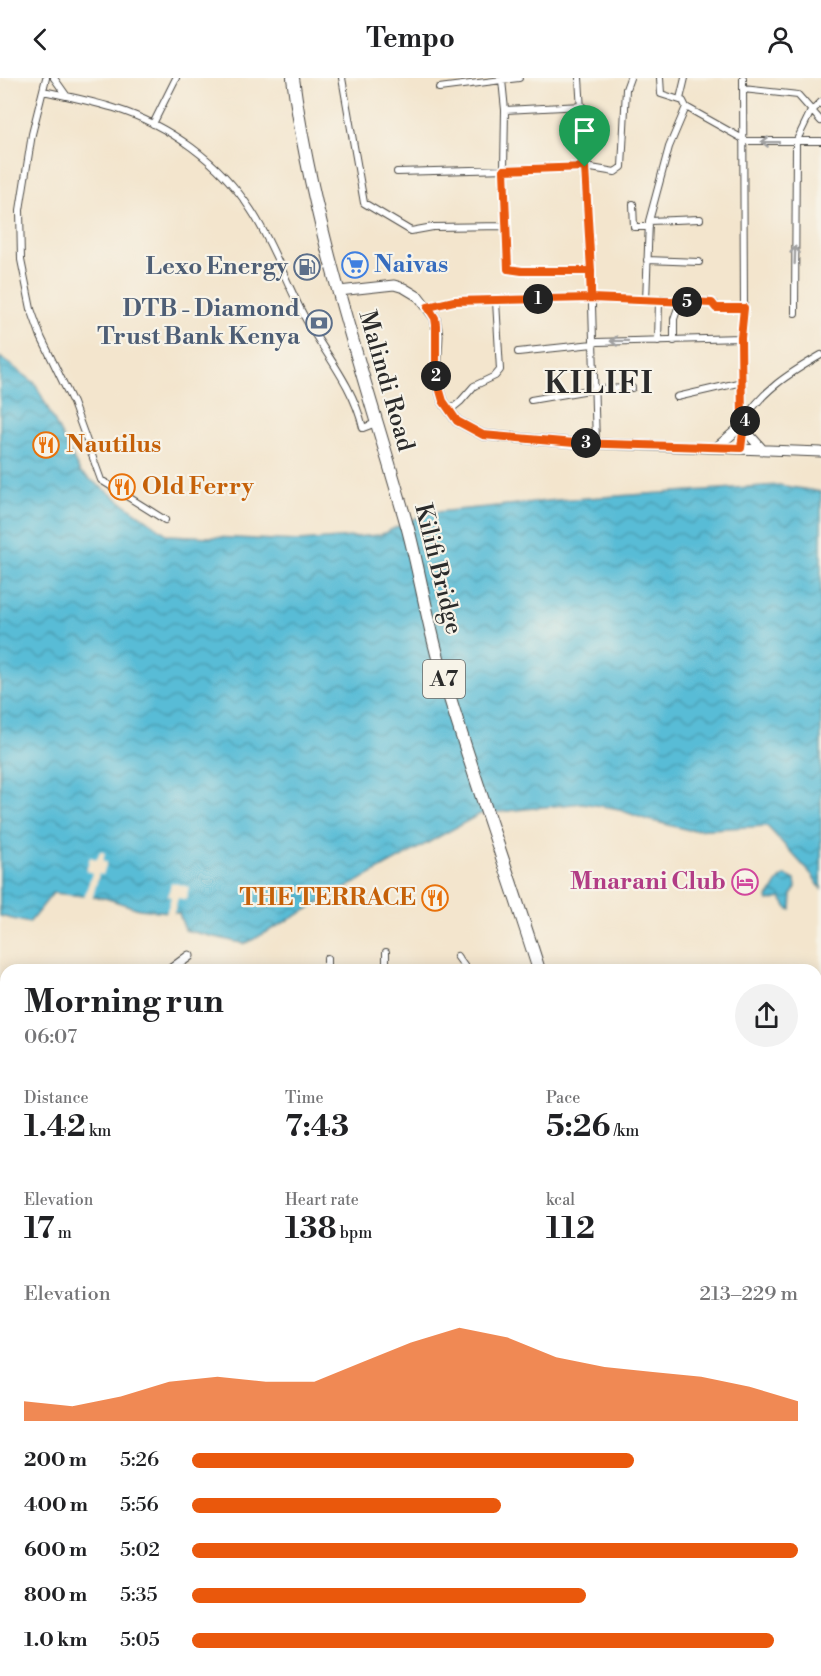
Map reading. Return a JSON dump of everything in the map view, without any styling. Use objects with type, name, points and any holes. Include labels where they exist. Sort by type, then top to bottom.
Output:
[{"type":"highway","name":"Malindi Road","points":[[292,78],[310,175],[340,297],[394,484]]},
{"type":"highway","name":"Kilifi Bridge","points":[[394,484],[408,530],[442,672],[470,765],[507,869],[537,964]]},
{"type":"street","points":[[46,78],[32,134],[20,210],[23,277],[31,309],[41,337],[73,403],[101,480],[165,520]]},
{"type":"street","points":[[54,78],[66,96]]},
{"type":"street","points":[[153,124],[176,78]]},
{"type":"street","points":[[342,78],[364,203],[411,231],[434,227],[506,226]]},
{"type":"street","points":[[439,88],[519,78]]},
{"type":"street","points":[[579,78],[591,271],[596,444]]},
{"type":"street","points":[[398,172],[585,167],[615,172],[622,166],[626,89],[630,78]]},
{"type":"street","points":[[646,301],[649,224],[669,147],[686,107],[684,101],[661,94],[660,78]]},
{"type":"street","points":[[680,99],[685,78]]},
{"type":"street","points":[[741,448],[741,338],[744,308],[743,78]]},
{"type":"street","points":[[502,80],[505,110],[507,266],[509,270],[591,271]]},
{"type":"street","points":[[743,89],[798,95],[821,121]]},
{"type":"street","points":[[43,91],[116,108],[153,124],[183,142],[216,168],[251,210],[300,308],[320,343],[338,367],[352,394],[363,428],[376,423]]},
{"type":"street","points":[[795,313],[796,142],[813,110],[821,102]]},
{"type":"street","points":[[505,110],[582,106]]},
{"type":"street","points":[[686,107],[743,140],[821,141]]},
{"type":"street","points":[[633,204],[634,226],[700,219]]},
{"type":"street","points":[[647,260],[699,262]]},
{"type":"street","points":[[340,297],[366,288],[384,285],[404,288],[419,297],[435,318],[438,386],[443,401],[457,421],[483,435],[596,444],[821,452]]},
{"type":"street","points":[[428,307],[454,301],[591,298],[712,303],[716,308],[744,308]]},
{"type":"street","points":[[449,411],[478,383],[495,376],[500,370],[496,301]]},
{"type":"street","points":[[658,341],[659,302]]},
{"type":"street","points":[[674,341],[674,319],[680,302]]},
{"type":"street","points":[[518,352],[597,342],[741,338]]},
{"type":"street","points":[[729,447],[742,424],[770,388],[821,355]]},
{"type":"street","points":[[677,397],[742,382]]},
{"type":"street","points":[[531,400],[595,389],[632,388]]},
{"type":"street","points":[[716,448],[742,424]]},
{"type":"street","points":[[742,424],[762,449]]},
{"type":"street","points":[[386,952],[386,964]]},
{"type":"street","points":[[178,964],[189,956]]},
{"type":"street","points":[[457,956],[462,964]]},
{"type":"street","points":[[327,958],[327,964]]},
{"type":"water","points":[[0,357],[35,383],[80,472],[168,535],[299,541],[380,535],[427,513],[558,500],[779,485],[821,492],[821,889],[812,875],[767,826],[689,830],[648,820],[614,808],[582,803],[480,814],[245,944],[185,930],[179,913],[139,909],[105,898],[53,893],[29,923],[0,916]]},
{"type":"water","points":[[785,875],[795,880],[796,887],[792,894],[791,910],[781,898],[768,901],[767,898],[778,881]]},
{"type":"pier","points":[[100,851],[105,853],[103,861],[107,862],[103,875],[99,874],[92,900],[84,898],[92,873],[86,871],[90,857],[97,859]]},
{"type":"pier","points":[[171,882],[189,887],[186,900],[178,898],[173,916],[166,914],[171,897],[168,896]]},
{"type":"place","name":"Naivas","points":[[355,265]]},
{"type":"place","name":"Lexo Energy","points":[[307,267]]},
{"type":"place","name":"DTB - Diamond Trust Bank Kenya","points":[[319,323]]},
{"type":"place","name":"Nautilus","points":[[46,445]]},
{"type":"place","name":"Old Ferry","points":[[122,487]]},
{"type":"place","name":"Mnarani Club","points":[[745,882]]},
{"type":"place","name":"THE TERRACE","points":[[435,898]]},
{"type":"district","name":"KILIFI","points":[[599,384]]},
{"type":"route","points":[[585,167],[504,170],[508,269],[591,271],[591,298],[712,303],[716,308],[744,308],[741,338],[742,422],[745,417],[741,448],[574,443],[483,435],[457,421],[443,401],[436,377],[438,335],[435,318],[428,307],[454,301],[591,298],[590,275],[591,271],[585,167]]}]
